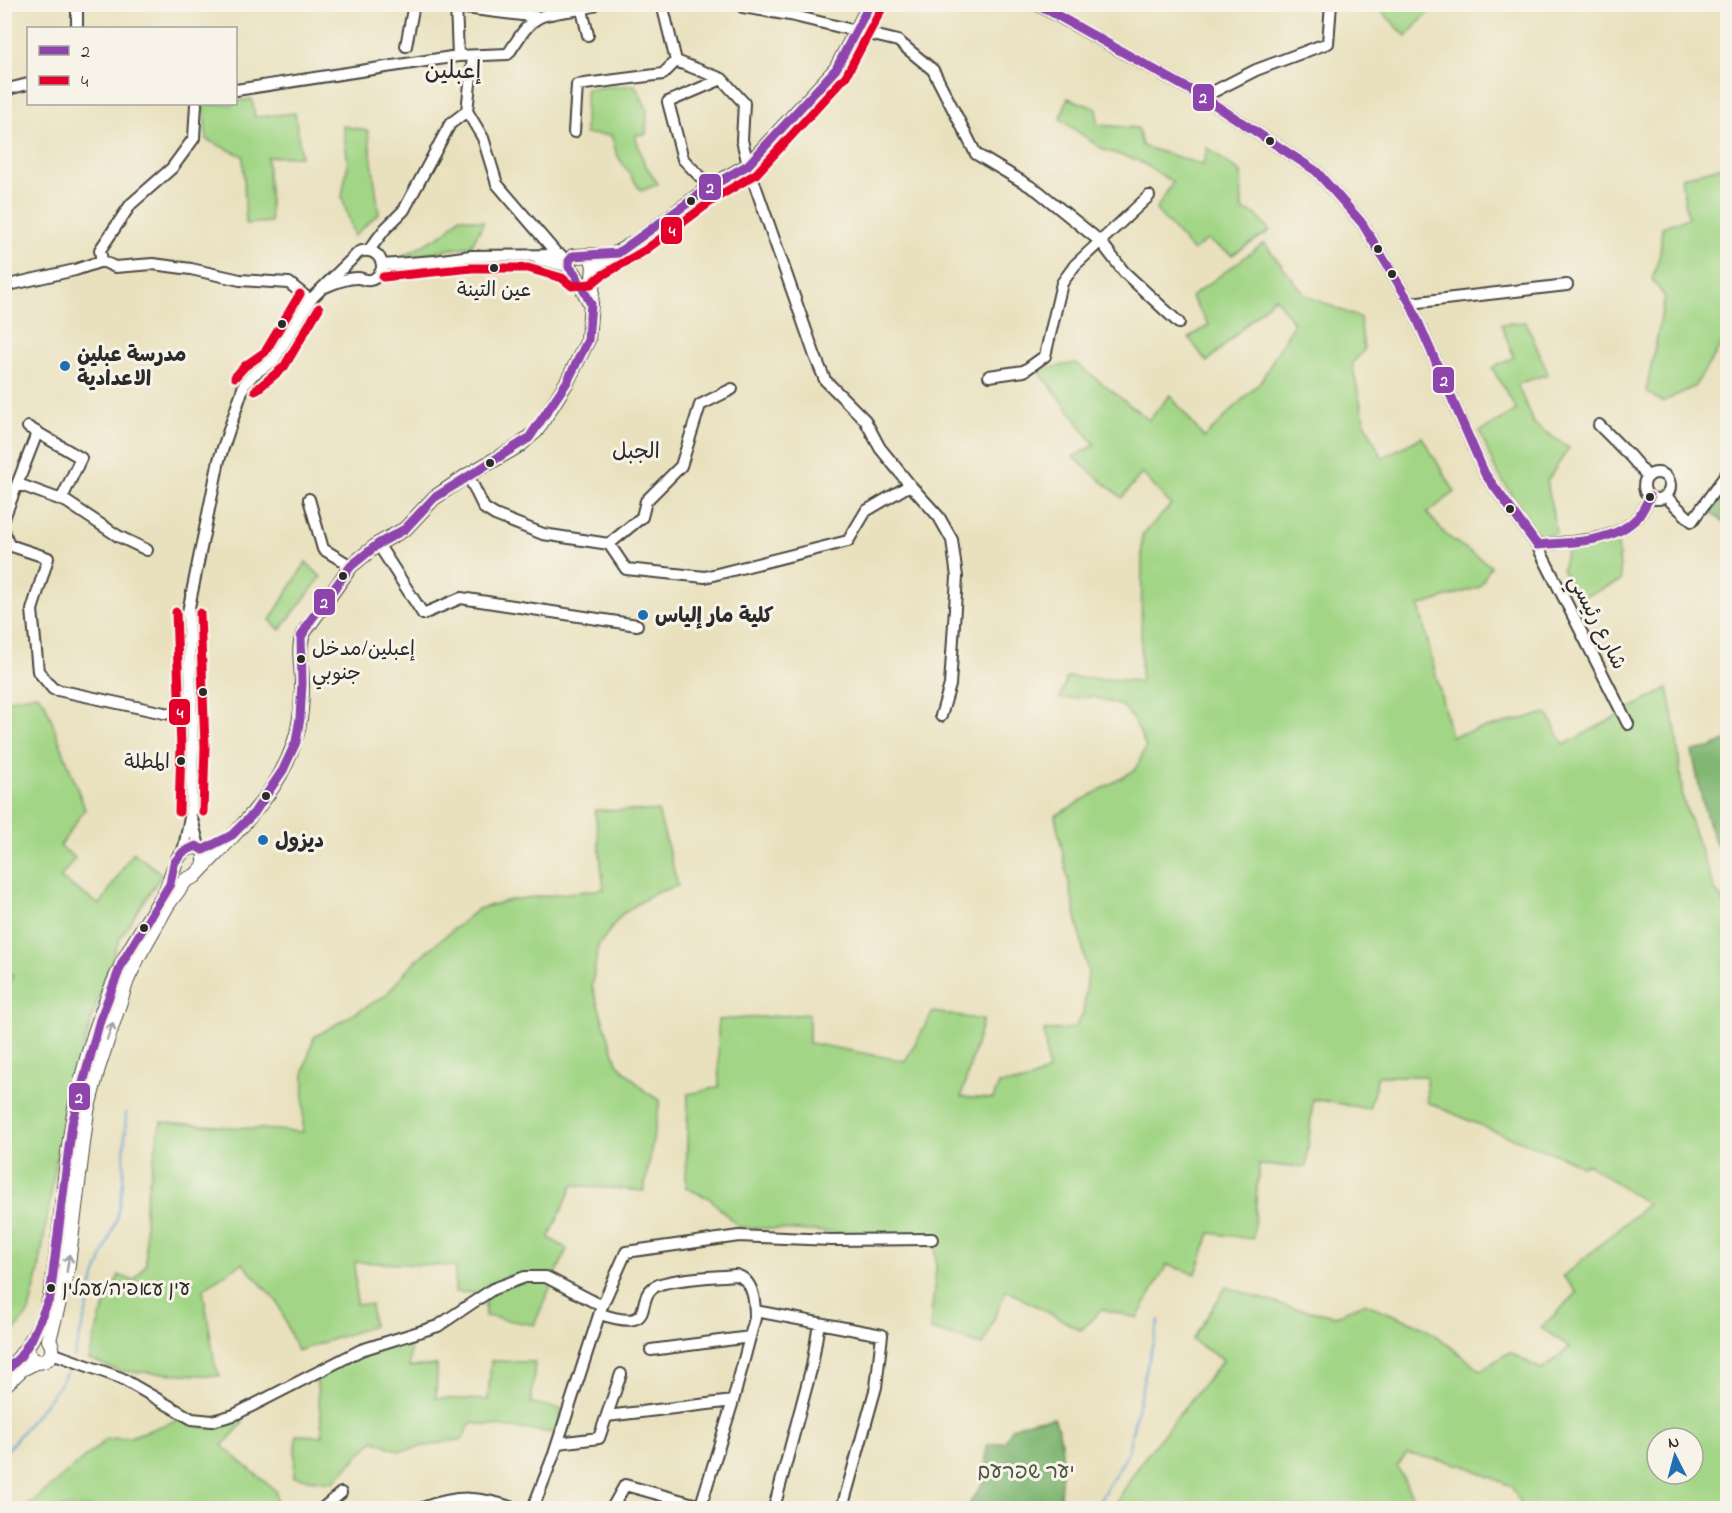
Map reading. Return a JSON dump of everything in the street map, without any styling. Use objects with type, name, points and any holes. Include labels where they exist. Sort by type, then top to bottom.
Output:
[{"type":"main road","points":[[591,304],[572,266],[592,264],[618,253],[638,241],[710,187],[748,165],[836,69],[870,4]]},
{"type":"main road","points":[[4,1386],[22,1370],[36,1362],[47,1360],[67,1272],[87,1111],[98,1068],[127,980],[168,904],[186,880],[195,876],[202,854],[232,835],[254,813],[283,770],[296,742],[300,718],[301,637],[310,621],[351,566],[378,544],[405,529],[434,498],[520,445],[536,431],[567,382],[588,340],[592,264]]},
{"type":"main road","points":[[4,1374],[30,1343],[44,1316],[50,1297],[72,1124],[100,1020],[122,963],[170,884],[174,863],[189,848],[202,854]]},
{"type":"main road","points":[[173,869],[178,877],[186,880]]},
{"type":"main road","points":[[30,1343],[41,1336],[50,1346]]},
{"type":"main road","points":[[30,1343],[30,1358],[36,1362]]},
{"type":"street","points":[[77,4],[77,27]]},
{"type":"street","points":[[406,46],[414,4]]},
{"type":"street","points":[[662,4],[676,61]]},
{"type":"street","points":[[742,4],[743,7],[790,15],[898,41],[933,70],[976,154],[1038,191],[1101,242],[1124,272],[1179,323]]},
{"type":"street","name":"شارع رئيسي","points":[[1036,4],[1203,96],[1316,171],[1362,223],[1410,303],[1485,474],[1537,545],[1628,724]]},
{"type":"street","points":[[1203,96],[1256,70],[1328,43],[1331,4]]},
{"type":"street","points":[[458,56],[457,6],[538,17],[592,6],[588,35]]},
{"type":"street","points":[[237,90],[458,56],[507,54],[538,17]]},
{"type":"street","points":[[473,57],[467,111],[483,138],[497,184],[557,254],[572,266]]},
{"type":"street","points":[[676,61],[722,79],[744,103],[742,140],[748,165],[825,380],[865,420],[880,448],[939,517],[952,540],[957,577],[950,685],[941,716]]},
{"type":"street","points":[[574,132],[577,85],[663,74],[676,61]]},
{"type":"street","points":[[710,187],[683,159],[668,102],[722,79]]},
{"type":"street","points":[[4,90],[27,84]]},
{"type":"street","points":[[102,261],[100,250],[131,204],[172,168],[194,138],[196,105]]},
{"type":"street","points":[[369,250],[404,210],[450,124],[467,111]]},
{"type":"street","points":[[989,376],[1024,371],[1045,356],[1062,282],[1075,265],[1149,196]]},
{"type":"street","points":[[183,852],[191,813],[193,747],[188,612],[219,460],[244,385],[252,375],[274,360],[310,300],[359,252],[369,250],[378,255],[382,265],[381,271],[374,278],[365,280],[358,278],[324,287]]},
{"type":"street","points":[[382,265],[471,256],[557,254]]},
{"type":"street","points":[[530,256],[572,266]]},
{"type":"street","points":[[353,258],[351,268],[358,278]]},
{"type":"street","points":[[4,286],[75,270],[102,261],[115,267],[153,264],[191,269],[240,280],[289,283],[310,300]]},
{"type":"street","points":[[1410,303],[1567,285]]},
{"type":"street","points":[[609,544],[642,517],[646,501],[681,466],[700,405],[732,389]]},
{"type":"street","points":[[1599,425],[1648,477]]},
{"type":"street","points":[[4,518],[18,484],[33,430],[81,458],[61,500]]},
{"type":"street","points":[[1665,496],[1692,521],[1728,472]]},
{"type":"street","points":[[1659,474],[1666,478],[1670,489],[1665,496],[1658,499],[1650,497],[1644,485],[1648,477],[1659,474]]},
{"type":"street","points":[[468,475],[484,508],[495,515],[543,534],[609,544],[626,569],[705,577],[848,541],[866,511],[910,485]]},
{"type":"street","points":[[18,484],[61,500],[118,536],[147,550]]},
{"type":"street","points":[[1537,545],[1606,536],[1625,529],[1640,515],[1650,497]]},
{"type":"street","points":[[309,499],[322,549],[351,566]]},
{"type":"street","points":[[4,531],[9,545],[48,558],[32,610],[38,671],[53,688],[164,713],[192,716]]},
{"type":"street","points":[[378,544],[423,614],[461,598],[637,625]]},
{"type":"street","points":[[191,813],[202,854]]},
{"type":"street","points":[[533,1509],[558,1443],[601,1310],[626,1252],[739,1236],[831,1240],[932,1239]]},
{"type":"street","points":[[50,1346],[121,1378],[192,1419],[212,1421],[234,1415],[361,1350],[438,1326],[493,1289],[525,1276],[546,1277],[620,1320],[633,1320],[642,1312],[648,1293],[668,1282],[736,1275],[744,1277],[748,1281],[755,1311],[733,1401],[700,1508],[625,1485],[612,1509]]},
{"type":"street","points":[[755,1311],[882,1335],[876,1387],[842,1509]]},
{"type":"street","points":[[774,1509],[812,1366],[819,1323]]},
{"type":"street","points":[[651,1350],[750,1337]]},
{"type":"street","points":[[558,1443],[599,1438],[621,1374]]},
{"type":"street","points":[[607,1416],[733,1401]]},
{"type":"street","points":[[323,1509],[341,1493]]},
{"type":"street","points":[[422,1509],[450,1500],[472,1498],[490,1500],[514,1509]]},
{"type":"green space","points":[[1375,5],[1430,5],[1429,12],[1406,36]]},
{"type":"green space","points":[[635,85],[647,109],[646,134],[635,135],[644,163],[658,184],[641,191],[617,155],[611,135],[585,134],[586,89]]},
{"type":"green space","points":[[1068,98],[1097,109],[1097,125],[1138,128],[1142,146],[1203,165],[1207,148],[1241,173],[1242,210],[1255,214],[1270,231],[1232,255],[1207,240],[1193,251],[1156,210],[1173,182],[1139,161],[1104,150],[1060,119]]},
{"type":"green space","points":[[252,99],[255,117],[295,113],[301,156],[267,157],[271,222],[246,224],[243,156],[207,140],[203,105],[237,105],[237,101]]},
{"type":"green space","points":[[343,126],[368,131],[379,213],[354,236],[342,197],[348,163]]},
{"type":"green space","points":[[1727,165],[1727,336],[1694,387],[1662,402],[1646,392],[1665,297],[1652,279],[1660,254],[1662,227],[1688,218],[1681,178]]},
{"type":"green space","points":[[460,217],[484,222],[471,246],[402,257],[445,233]]},
{"type":"green space","points":[[1264,243],[1305,295],[1360,318],[1364,350],[1352,364],[1364,420],[1382,458],[1422,437],[1455,492],[1427,513],[1447,536],[1491,566],[1479,587],[1419,606],[1451,736],[1547,713],[1564,745],[1668,688],[1676,730],[1683,800],[1714,888],[1727,907],[1727,1508],[1523,1508],[1511,1486],[1463,1465],[1407,1454],[1397,1466],[1416,1504],[1414,1508],[1113,1508],[1141,1462],[1223,1360],[1192,1340],[1226,1287],[1284,1306],[1335,1316],[1364,1303],[1424,1327],[1481,1370],[1510,1352],[1542,1370],[1570,1347],[1541,1328],[1577,1293],[1563,1276],[1648,1204],[1588,1164],[1581,1166],[1427,1102],[1426,1076],[1378,1076],[1369,1109],[1313,1099],[1306,1167],[1259,1165],[1253,1239],[1210,1233],[1196,1274],[1167,1265],[1137,1318],[1102,1309],[1081,1330],[1006,1290],[983,1345],[930,1330],[936,1268],[935,1238],[739,1227],[709,1198],[686,1188],[688,1094],[719,1087],[718,1020],[809,1014],[809,1043],[905,1061],[933,1012],[983,1020],[961,1097],[993,1099],[999,1084],[1025,1082],[1048,1071],[1044,1031],[1074,1028],[1083,1014],[1088,973],[1055,816],[1135,770],[1146,747],[1136,724],[1124,707],[1094,697],[1060,699],[1067,677],[1141,681],[1142,535],[1171,505],[1142,473],[1122,498],[1073,457],[1095,445],[1038,370],[1076,363],[1149,420],[1170,395],[1204,438],[1261,381],[1294,323],[1275,297],[1207,362],[1189,338],[1209,325],[1191,297]]},
{"type":"green space","points":[[1526,322],[1548,374],[1517,384],[1534,424],[1569,448],[1547,481],[1556,533],[1539,536],[1495,469],[1480,432],[1517,410],[1492,368],[1514,357],[1501,324]]},
{"type":"green space","points":[[1727,490],[1727,524],[1710,513]]},
{"type":"green space","points":[[1618,543],[1621,581],[1578,599],[1562,569],[1567,551]]},
{"type":"green space","points":[[306,562],[321,577],[280,630],[270,620]]},
{"type":"green space","points":[[37,694],[45,703],[85,809],[60,846],[75,858],[60,878],[100,905],[133,852],[162,874],[120,938],[101,988],[63,1118],[38,1275],[29,1312],[5,1339],[4,995],[13,974],[4,974],[5,700]]},
{"type":"green space","points":[[1728,740],[1727,865],[1709,824],[1692,751],[1710,748]]},
{"type":"green space","points":[[595,810],[658,811],[678,886],[654,893],[622,914],[598,946],[592,987],[617,1063],[647,1093],[660,1100],[644,1191],[573,1185],[549,1238],[567,1249],[534,1325],[485,1316],[485,1293],[455,1292],[455,1266],[355,1262],[356,1304],[371,1305],[373,1326],[297,1351],[278,1303],[242,1263],[203,1289],[215,1365],[220,1376],[119,1371],[89,1359],[100,1318],[119,1275],[134,1281],[146,1264],[145,1203],[161,1122],[303,1132],[304,1071],[314,1037],[385,996],[415,961],[478,909],[510,900],[604,889]]},
{"type":"green space","points":[[411,1334],[409,1367],[437,1365],[436,1398],[488,1400],[491,1361],[535,1362],[531,1403],[562,1409],[555,1433],[471,1423],[462,1439],[399,1451],[374,1440],[333,1482],[294,1477],[296,1435],[323,1436],[316,1377],[329,1368]]},
{"type":"green space","points":[[241,1417],[243,1423],[222,1446],[276,1491],[277,1508],[25,1508],[107,1439],[130,1437],[178,1420],[196,1426],[210,1427]]},
{"type":"green space","name":"יער שפרעם","points":[[1054,1418],[1062,1451],[1059,1508],[967,1508],[984,1481],[987,1445],[1005,1442],[1012,1428],[1035,1420]]},
{"type":"waterway","points":[[74,1357],[92,1285],[117,1218],[123,1183],[126,1112]]},
{"type":"waterway","points":[[1095,1508],[1127,1455],[1159,1320]]},
{"type":"waterway","points":[[4,1454],[56,1390],[71,1365]]},
{"type":"waterway","points":[[1469,1508],[1475,1503]]},
{"type":"transit line","name":"2","points":[[4,1373],[20,1357],[32,1338],[50,1297],[72,1124],[100,1020],[122,963],[170,884],[174,863],[183,852],[196,846],[203,850],[232,835],[254,813],[283,770],[296,742],[302,683],[301,637],[310,621],[351,566],[378,544],[405,529],[434,498],[529,438],[567,382],[588,340],[591,304],[569,267],[569,261],[573,256],[618,253],[710,187],[748,165],[836,69],[870,4]]},
{"type":"transit line","name":"2","points":[[1037,4],[1203,97],[1316,171],[1362,223],[1410,303],[1485,474],[1537,545]]},
{"type":"transit line","name":"4","points":[[383,277],[472,268],[528,268],[562,278],[572,286],[591,284],[644,251],[717,197],[756,174],[846,76],[881,10]]},
{"type":"transit line","name":"4","points":[[235,377],[245,366],[265,352],[300,294]]},
{"type":"transit line","name":"4","points":[[255,391],[284,367],[319,308]]},
{"type":"transit line","name":"2","points":[[1537,545],[1591,540],[1616,532],[1628,526],[1638,517],[1650,497]]},
{"type":"transit line","name":"4","points":[[176,612],[181,747],[179,812]]},
{"type":"transit line","name":"4","points":[[200,613],[205,747],[203,812]]},
{"type":"place","name":"عين التينة","points":[[494,268]]},
{"type":"place","name":"مدرسة عبلين الاعدادية","points":[[65,366]]},
{"type":"place","name":"كلية مار إلياس","points":[[643,615]]},
{"type":"place","name":"إعبلين/مدخل جنوبي","points":[[301,659]]},
{"type":"place","name":"المطلة","points":[[181,761]]},
{"type":"place","name":"ديزول","points":[[263,840]]},
{"type":"place","name":"עין עאפיה/עבלין","points":[[51,1288]]},
{"type":"district","name":"إعبلين","points":[[453,70]]},
{"type":"district","name":"الجبل","points":[[636,450]]}]
